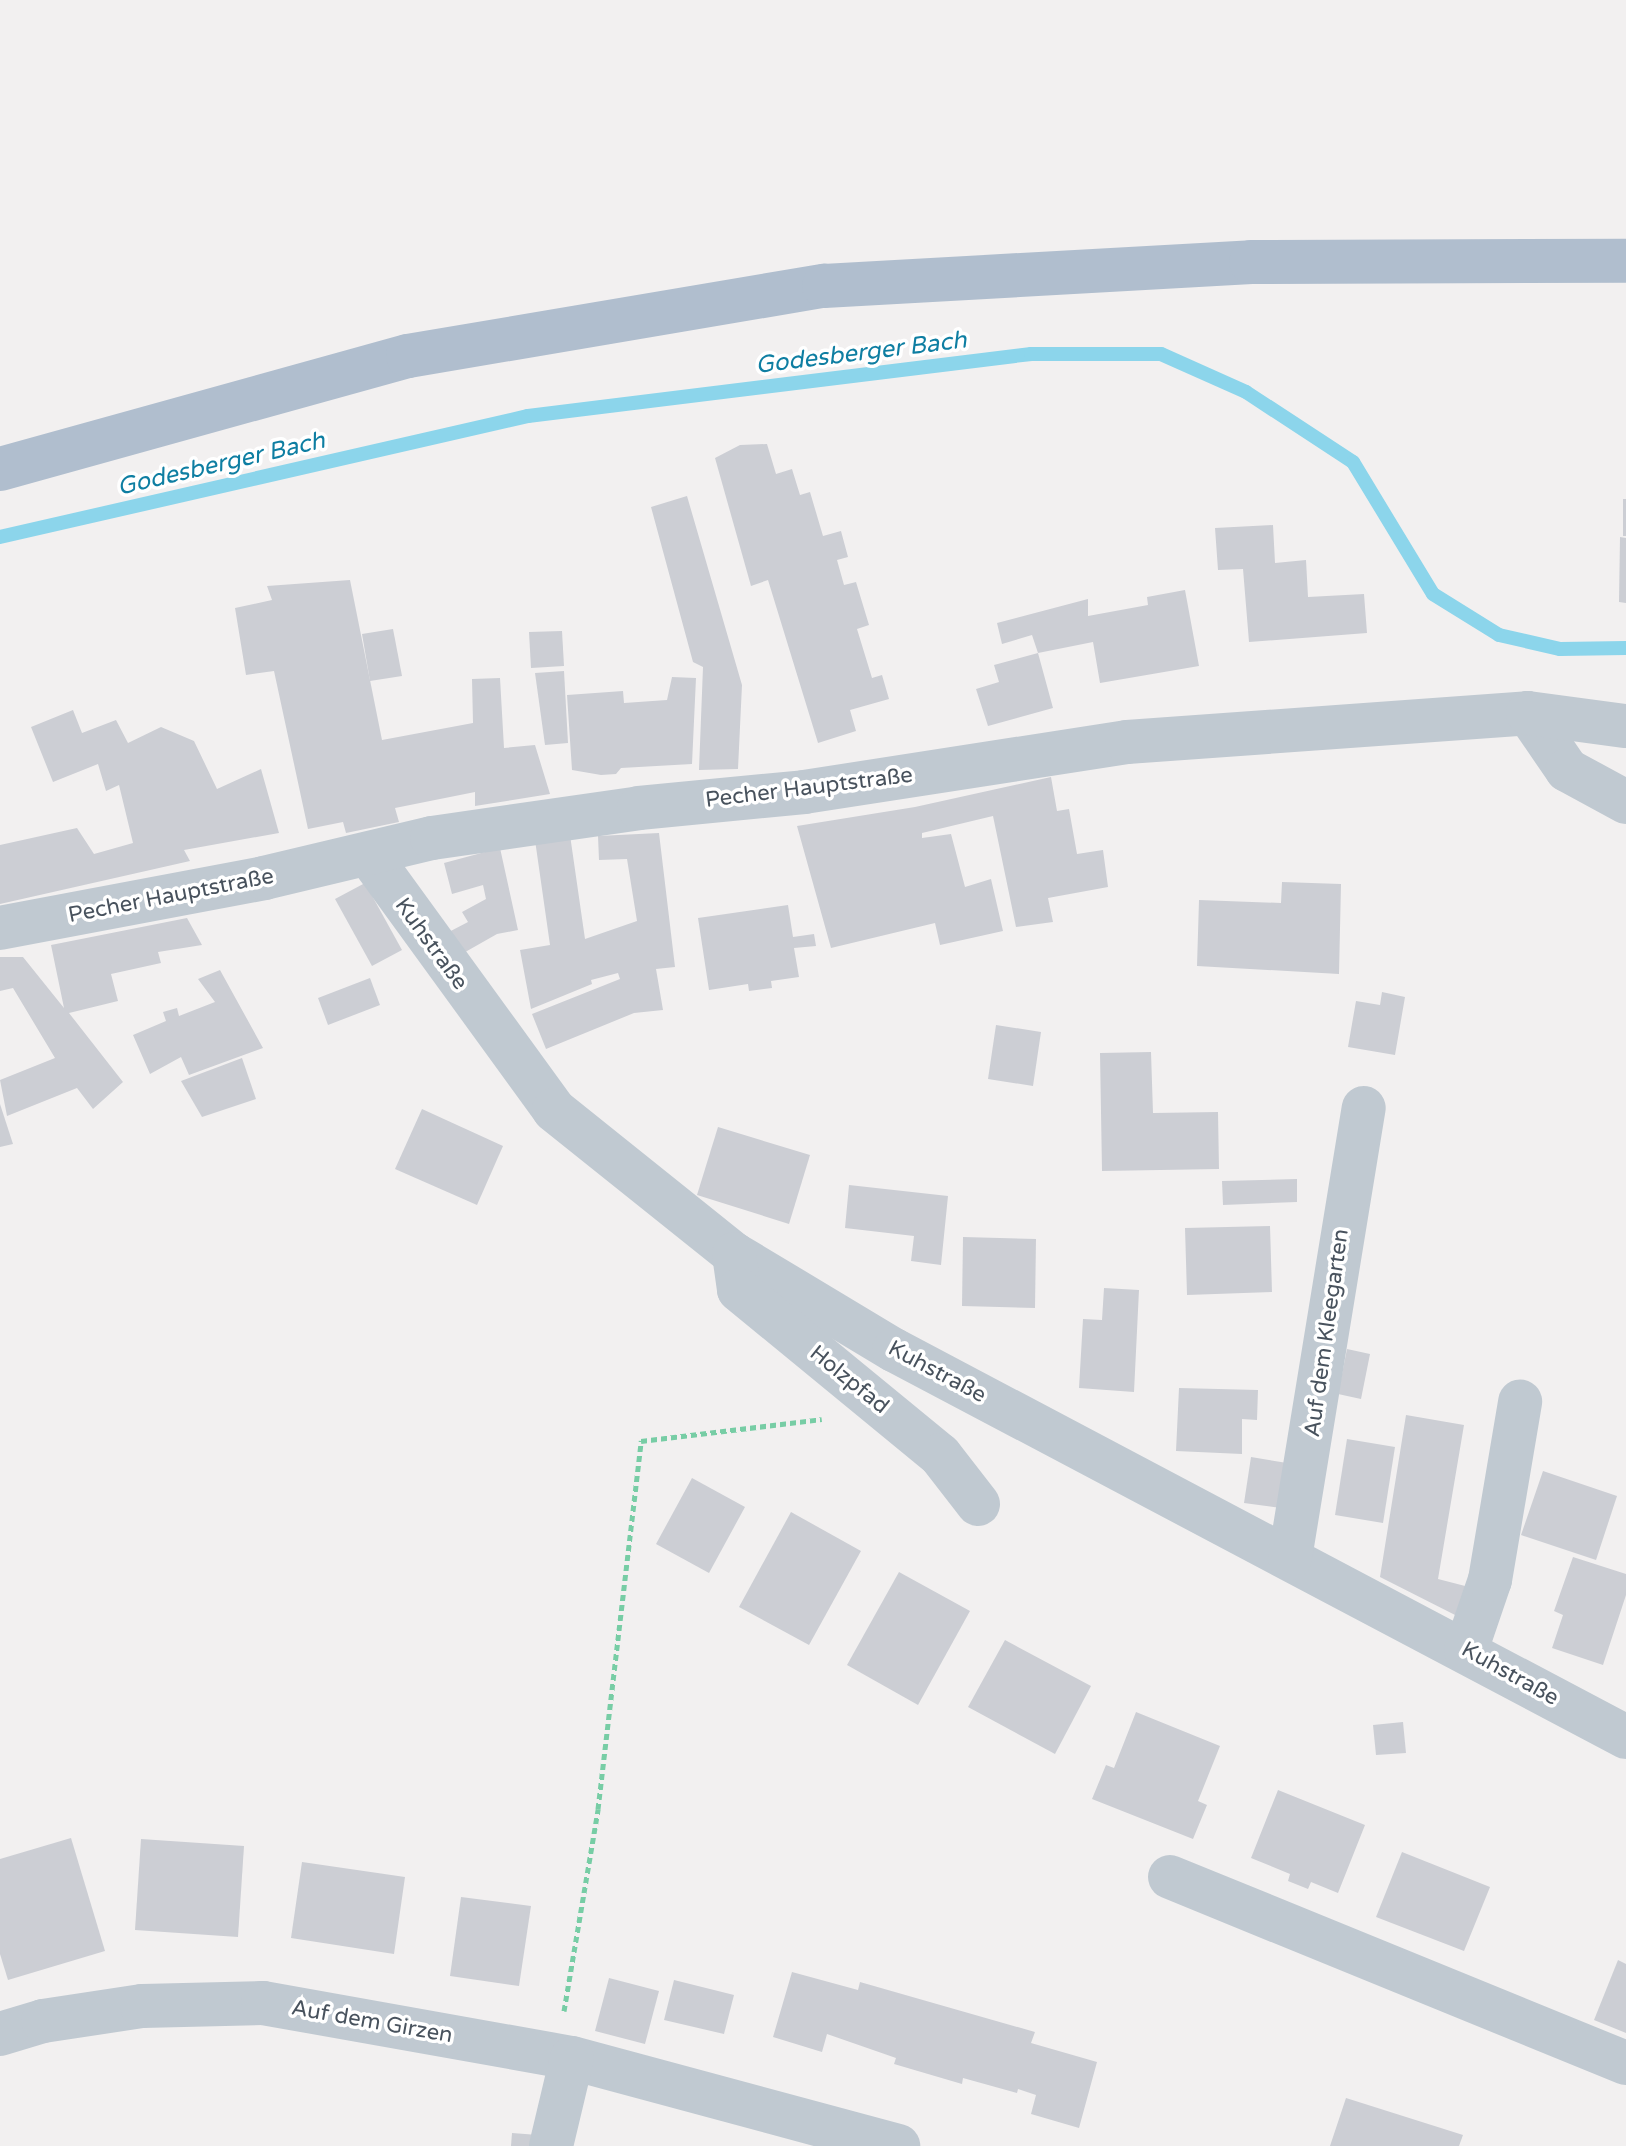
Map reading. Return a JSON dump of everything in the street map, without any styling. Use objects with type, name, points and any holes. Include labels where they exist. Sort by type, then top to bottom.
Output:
[{"type":"main road","points":[[0,469],[408,356],[824,286],[1251,262],[1626,261]]},
{"type":"street","name":"Pecher Hauptstraße","points":[[0,928],[369,855],[432,838],[639,808],[804,792],[1127,742],[1528,713],[1626,726]]},
{"type":"street","points":[[1528,713],[1567,770],[1626,802]]},
{"type":"street","name":"Kuhstraße","points":[[369,855],[554,1110],[734,1254],[894,1350],[1626,1737]]},
{"type":"street","name":"Auf dem Kleegarten","points":[[1290,1558],[1364,1108]]},
{"type":"street","name":"Holzpfad","points":[[734,1254],[739,1290],[940,1455],[978,1504]]},
{"type":"street","points":[[1466,1650],[1490,1580],[1520,1402]]},
{"type":"street","points":[[1170,1877],[1626,2063]]},
{"type":"street","name":"Auf dem Girzen","points":[[0,2034],[43,2021],[142,2006],[263,2003],[564,2057],[741,2100],[898,2146]]},
{"type":"street","points":[[551,2146],[564,2057]]},
{"type":"path","points":[[564,2057],[598,1809],[641,1441],[887,1411]]},
{"type":"building","points":[[767,444],[776,474],[792,469],[800,495],[810,492],[823,536],[841,531],[848,557],[837,560],[844,585],[856,582],[869,625],[857,629],[872,678],[882,675],[889,699],[850,710],[856,731],[818,743],[768,580],[751,586],[715,458],[740,445]]},
{"type":"building","points":[[687,496],[742,685],[738,769],[699,770],[703,667],[693,662],[651,507]]},
{"type":"building","points":[[1623,499],[1626,499],[1626,536],[1623,536]]},
{"type":"building","points":[[1273,525],[1275,563],[1306,560],[1308,597],[1364,594],[1367,633],[1249,642],[1243,569],[1218,570],[1215,528]]},
{"type":"building","points":[[1620,537],[1626,538],[1626,603],[1619,602]]},
{"type":"building","points":[[350,580],[382,740],[473,723],[472,679],[500,678],[504,748],[535,745],[550,794],[475,806],[475,792],[395,808],[399,822],[346,833],[343,822],[308,829],[274,671],[246,675],[235,608],[272,600],[267,586]]},
{"type":"building","points":[[1185,590],[1199,666],[1100,683],[1093,642],[1038,653],[1032,635],[1002,644],[997,623],[1088,599],[1088,616],[1148,605],[1147,597]]},
{"type":"building","points":[[393,629],[402,676],[370,681],[362,634]]},
{"type":"building","points":[[562,631],[564,666],[531,668],[529,632]]},
{"type":"building","points":[[1038,653],[1053,708],[988,726],[976,689],[999,682],[994,665]]},
{"type":"building","points":[[564,671],[568,743],[545,745],[535,673]]},
{"type":"building","points":[[672,677],[696,678],[692,764],[621,768],[616,774],[601,775],[572,770],[567,695],[623,691],[624,703],[667,700]]},
{"type":"building","points":[[73,710],[82,733],[116,720],[128,743],[161,727],[194,741],[217,789],[261,769],[279,833],[184,850],[190,861],[0,904],[0,845],[77,828],[94,854],[133,843],[119,785],[106,791],[98,764],[53,782],[31,727]]},
{"type":"building","points":[[1051,777],[1057,811],[1069,809],[1077,854],[1103,850],[1108,887],[1048,898],[1053,922],[1016,927],[993,816],[922,833],[922,838],[951,834],[965,887],[991,879],[1003,931],[940,945],[935,923],[831,948],[797,826],[915,807]]},
{"type":"building","points":[[659,833],[675,967],[656,969],[663,1010],[634,1013],[546,1049],[532,1014],[620,979],[618,973],[591,980],[592,984],[531,1009],[520,950],[550,945],[535,840],[570,835],[585,939],[637,921],[627,859],[599,860],[598,836]]},
{"type":"building","points":[[500,848],[518,930],[497,934],[460,955],[445,934],[468,922],[462,912],[486,899],[483,885],[452,894],[444,863]]},
{"type":"building","points":[[1282,882],[1341,884],[1339,974],[1197,966],[1199,900],[1281,903]]},
{"type":"building","points":[[365,883],[402,950],[372,966],[335,899]]},
{"type":"building","points":[[788,905],[793,937],[814,934],[816,946],[794,948],[799,977],[771,981],[772,988],[749,991],[748,984],[709,990],[698,918]]},
{"type":"building","points":[[187,918],[202,945],[158,952],[161,963],[111,974],[118,1001],[69,1013],[123,1082],[93,1109],[77,1088],[7,1116],[0,1080],[55,1058],[13,988],[0,991],[0,957],[23,957],[64,1008],[51,945]]},
{"type":"building","points":[[220,970],[263,1048],[189,1075],[181,1057],[150,1074],[133,1035],[166,1021],[163,1012],[177,1008],[179,1016],[215,1002],[198,979]]},
{"type":"building","points":[[370,978],[380,1005],[328,1025],[318,998]]},
{"type":"building","points":[[1382,992],[1405,997],[1395,1055],[1348,1047],[1356,1001],[1380,1005]]},
{"type":"building","points":[[996,1025],[1041,1032],[1033,1086],[988,1079]]},
{"type":"building","points":[[1151,1052],[1153,1113],[1218,1112],[1219,1169],[1102,1171],[1100,1053]]},
{"type":"building","points":[[242,1058],[256,1099],[202,1117],[181,1081]]},
{"type":"building","points":[[0,1104],[13,1144],[0,1147]]},
{"type":"building","points":[[422,1109],[503,1146],[477,1205],[395,1169]]},
{"type":"building","points":[[718,1127],[810,1155],[789,1224],[697,1195]]},
{"type":"building","points":[[1297,1179],[1297,1202],[1223,1205],[1222,1181]]},
{"type":"building","points":[[849,1185],[948,1196],[941,1265],[911,1261],[914,1236],[845,1228]]},
{"type":"building","points":[[1270,1226],[1272,1292],[1187,1295],[1185,1228]]},
{"type":"building","points":[[963,1237],[1036,1239],[1035,1308],[962,1306]]},
{"type":"building","points":[[1104,1288],[1139,1290],[1134,1392],[1079,1388],[1083,1319],[1102,1320]]},
{"type":"building","points":[[1347,1349],[1370,1354],[1361,1399],[1338,1394]]},
{"type":"building","points":[[1179,1388],[1258,1390],[1257,1420],[1242,1419],[1242,1454],[1176,1451]]},
{"type":"building","points":[[1406,1415],[1464,1425],[1438,1579],[1469,1587],[1461,1618],[1380,1577]]},
{"type":"building","points":[[1347,1439],[1395,1447],[1383,1523],[1335,1515]]},
{"type":"building","points":[[1251,1457],[1287,1463],[1281,1508],[1244,1503]]},
{"type":"building","points":[[1543,1471],[1617,1496],[1596,1560],[1521,1535]]},
{"type":"building","points":[[692,1478],[745,1507],[709,1573],[656,1544]]},
{"type":"building","points":[[791,1512],[861,1551],[809,1645],[739,1607]]},
{"type":"building","points":[[1573,1557],[1626,1574],[1626,1595],[1603,1665],[1552,1648],[1563,1615],[1554,1611]]},
{"type":"building","points":[[899,1572],[970,1611],[918,1705],[847,1665]]},
{"type":"building","points":[[1005,1640],[1091,1686],[1055,1754],[968,1707]]},
{"type":"building","points":[[1136,1712],[1220,1746],[1198,1801],[1207,1805],[1193,1839],[1092,1799],[1106,1765],[1114,1768]]},
{"type":"building","points":[[1403,1722],[1406,1753],[1376,1755],[1373,1725]]},
{"type":"building","points":[[1278,1790],[1365,1825],[1338,1893],[1311,1882],[1308,1889],[1288,1881],[1290,1874],[1251,1858]]},
{"type":"building","points":[[71,1838],[105,1951],[8,1980],[0,1954],[0,1859]]},
{"type":"building","points":[[141,1839],[244,1846],[238,1937],[135,1930]]},
{"type":"building","points":[[1402,1852],[1490,1887],[1464,1951],[1376,1917]]},
{"type":"building","points":[[302,1862],[405,1877],[394,1954],[291,1938]]},
{"type":"building","points":[[461,1897],[531,1906],[519,1986],[450,1976]]},
{"type":"building","points":[[1618,1960],[1626,1964],[1626,2033],[1594,2020]]},
{"type":"building","points":[[792,1972],[858,1990],[860,1982],[1035,2032],[1031,2043],[1097,2062],[1079,2128],[1031,2114],[1036,2095],[1018,2089],[1017,2093],[963,2078],[962,2084],[894,2064],[896,2058],[827,2034],[822,2052],[773,2037]]},
{"type":"building","points":[[609,1978],[659,1991],[645,2044],[595,2031]]},
{"type":"building","points":[[674,1980],[734,1995],[724,2034],[664,2020]]},
{"type":"building","points":[[1346,2098],[1463,2135],[1459,2146],[1330,2146]]},
{"type":"building","points":[[512,2133],[538,2135],[537,2146],[511,2146]]},
{"type":"waterway","name":"Godesberger Bach","points":[[0,537],[528,416],[1031,354],[1161,354],[1246,392],[1353,462],[1433,594],[1499,635],[1560,649],[1626,648]]}]
